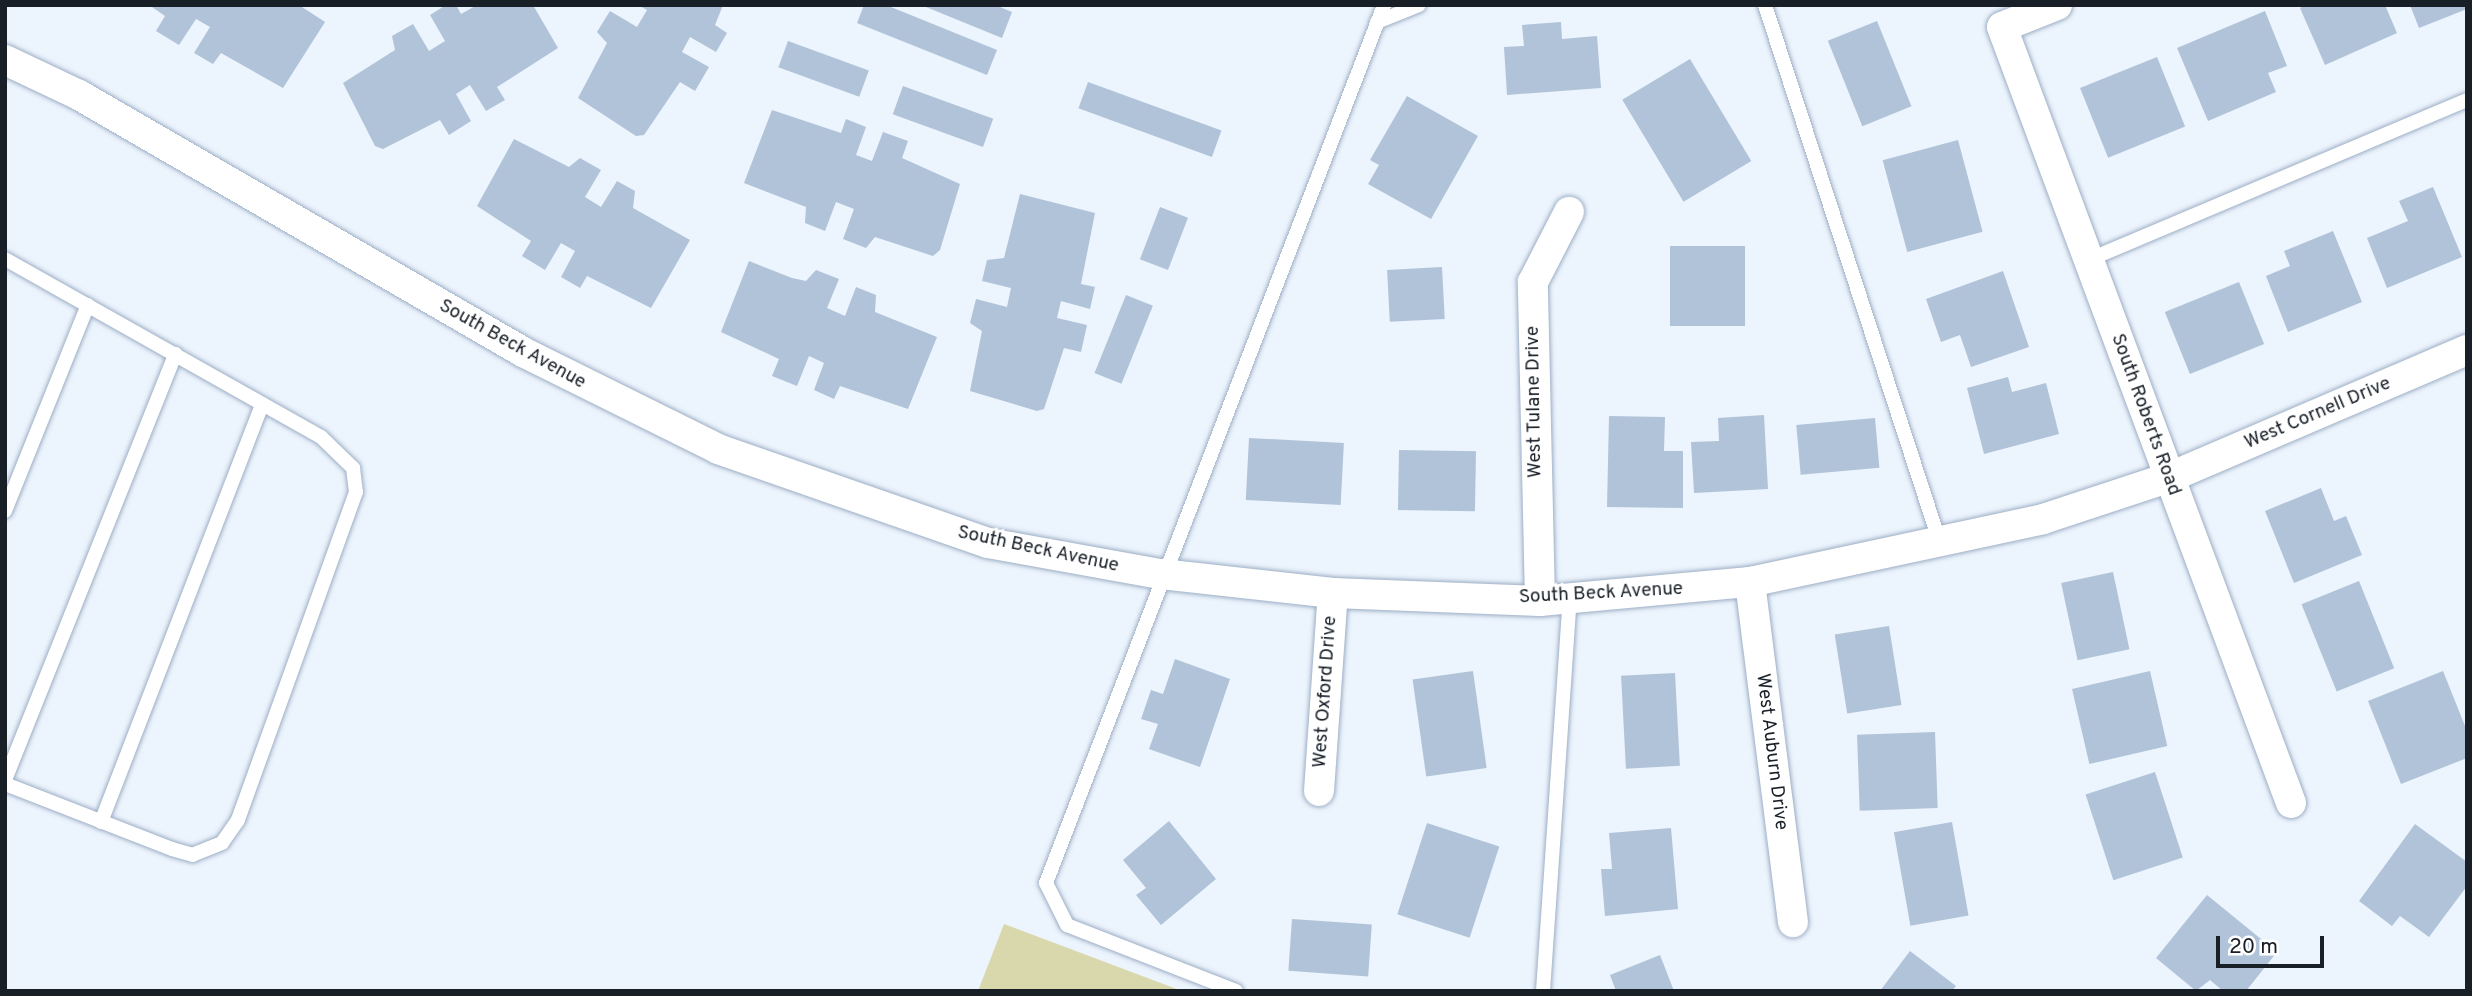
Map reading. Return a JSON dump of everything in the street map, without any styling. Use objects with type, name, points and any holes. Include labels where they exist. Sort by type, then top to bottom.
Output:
[{"type":"street","name":"South Roberts Road","points":[[2057,5],[2002,27],[2291,803]]},
{"type":"street","name":"South Beck Avenue","points":[[5,60],[79,95],[523,352],[718,449],[988,543],[1161,574],[1333,593],[1540,601],[1750,582],[1941,545],[2168,478]]},
{"type":"street","name":"West Tulane Drive","points":[[1540,601],[1533,282],[1569,212]]},
{"type":"street","name":"West Cornell Drive","points":[[2168,478],[2467,350]]},
{"type":"street","name":"West Auburn Drive","points":[[1750,582],[1793,922]]},
{"type":"street","name":"West Oxford Drive","points":[[1319,791],[1333,593]]},
{"type":"lane","points":[[1236,991],[1067,925],[1046,883],[1161,574],[1384,5]]},
{"type":"lane","points":[[1377,22],[1419,5]]},
{"type":"lane","points":[[1765,5],[1941,545]]},
{"type":"lane","points":[[2088,260],[2467,100]]},
{"type":"lane","points":[[5,259],[175,354],[262,404],[345,456],[356,492],[238,820],[222,843],[193,855],[5,782],[175,354]]},
{"type":"lane","points":[[5,511],[88,305]]},
{"type":"lane","points":[[101,821],[262,404]]},
{"type":"lane","points":[[1543,991],[1570,599]]},
{"type":"green space","points":[[1004,924],[1182,991],[978,991]]},
{"type":"building","points":[[149,5],[299,5],[325,22],[283,88],[221,53],[213,64],[194,53],[210,27],[196,19],[179,45],[156,31],[165,16]]},
{"type":"building","points":[[446,5],[456,5],[461,14],[477,5],[533,5],[558,48],[497,87],[505,100],[486,111],[470,85],[456,94],[471,121],[449,135],[440,120],[383,149],[375,146],[343,83],[395,50],[392,36],[413,24],[429,51],[445,41],[430,15]]},
{"type":"building","points":[[638,5],[723,5],[715,25],[727,33],[716,52],[690,37],[682,52],[709,67],[695,91],[680,82],[644,135],[636,136],[578,98],[607,43],[597,32],[610,11],[637,27],[647,10]]},
{"type":"building","points":[[864,5],[886,5],[997,50],[987,75],[857,23]]},
{"type":"building","points":[[921,5],[995,5],[1012,12],[1002,38]]},
{"type":"building","points":[[2305,5],[2385,5],[2397,33],[2325,65],[2300,8]]},
{"type":"building","points":[[2410,5],[2467,5],[2467,9],[2419,28]]},
{"type":"building","points":[[2265,11],[2287,66],[2268,73],[2276,92],[2208,121],[2177,48]]},
{"type":"building","points":[[1877,21],[1911,106],[1862,126],[1828,41]]},
{"type":"building","points":[[1561,22],[1562,39],[1597,36],[1601,88],[1507,95],[1504,47],[1524,46],[1522,25]]},
{"type":"building","points":[[788,41],[869,70],[859,97],[778,67]]},
{"type":"building","points":[[2157,57],[2185,127],[2108,158],[2080,88]]},
{"type":"building","points":[[1690,59],[1751,161],[1684,202],[1622,100]]},
{"type":"building","points":[[1088,82],[1221,131],[1212,157],[1078,108]]},
{"type":"building","points":[[903,86],[993,119],[983,147],[893,114]]},
{"type":"building","points":[[1407,96],[1478,136],[1431,219],[1368,184],[1379,165],[1370,160]]},
{"type":"building","points":[[772,110],[841,133],[846,119],[866,127],[856,155],[872,161],[883,132],[908,141],[902,158],[960,184],[940,250],[933,256],[875,237],[866,248],[843,239],[854,209],[836,202],[825,231],[805,223],[806,207],[744,183]]},
{"type":"building","points":[[514,139],[569,167],[580,158],[601,170],[585,197],[601,207],[617,181],[635,191],[633,208],[690,240],[651,308],[587,276],[580,288],[561,277],[575,251],[561,243],[545,270],[522,256],[531,241],[477,206]]},
{"type":"building","points":[[1958,140],[1983,232],[1907,252],[1883,160]]},
{"type":"building","points":[[2433,187],[2462,257],[2387,288],[2367,238],[2408,221],[2399,201]]},
{"type":"building","points":[[1020,194],[1095,213],[1081,284],[1095,287],[1090,309],[1061,301],[1057,318],[1087,325],[1081,352],[1064,348],[1044,409],[1037,411],[970,391],[982,331],[970,323],[976,299],[1007,307],[1011,288],[982,281],[987,260],[1004,258]]},
{"type":"building","points":[[1160,207],[1188,218],[1168,270],[1140,259]]},
{"type":"building","points":[[2333,231],[2362,302],[2288,332],[2266,276],[2290,266],[2284,251]]},
{"type":"building","points":[[1670,246],[1745,246],[1745,326],[1670,326]]},
{"type":"building","points":[[749,261],[806,281],[816,270],[839,279],[827,308],[845,316],[856,287],[876,295],[875,312],[937,337],[908,409],[840,386],[834,399],[814,390],[824,363],[809,356],[797,386],[772,376],[779,359],[721,332]]},
{"type":"building","points":[[1442,267],[1445,319],[1390,322],[1387,270]]},
{"type":"building","points":[[2003,271],[2029,347],[1971,367],[1960,335],[1941,342],[1926,299]]},
{"type":"building","points":[[2239,282],[2264,344],[2190,374],[2165,312]]},
{"type":"building","points":[[1126,295],[1153,306],[1121,384],[1095,373]]},
{"type":"building","points":[[2008,377],[2012,392],[2046,383],[2059,434],[1984,454],[1967,388]]},
{"type":"building","points":[[1764,415],[1768,489],[1694,493],[1691,442],[1719,441],[1718,418]]},
{"type":"building","points":[[1609,416],[1665,417],[1664,451],[1683,451],[1683,508],[1607,507]]},
{"type":"building","points":[[1875,418],[1879,468],[1801,475],[1796,425]]},
{"type":"building","points":[[1249,438],[1344,443],[1341,505],[1246,500]]},
{"type":"building","points":[[1399,450],[1476,451],[1475,511],[1398,510]]},
{"type":"building","points":[[2321,488],[2334,521],[2346,516],[2362,555],[2294,583],[2265,511]]},
{"type":"building","points":[[2113,572],[2129,649],[2078,660],[2061,583]]},
{"type":"building","points":[[2359,581],[2394,668],[2337,691],[2302,604]]},
{"type":"building","points":[[1889,626],[1902,705],[1847,714],[1835,635]]},
{"type":"building","points":[[1175,659],[1230,679],[1200,767],[1149,749],[1158,724],[1141,719],[1151,690],[1163,694]]},
{"type":"building","points":[[1473,671],[1487,768],[1426,777],[1413,679]]},
{"type":"building","points":[[2150,671],[2167,746],[2089,764],[2072,689]]},
{"type":"building","points":[[2443,671],[2467,731],[2467,758],[2401,784],[2368,701]]},
{"type":"building","points":[[1675,673],[1680,766],[1626,769],[1621,676]]},
{"type":"building","points":[[1935,732],[1938,808],[1860,811],[1857,735]]},
{"type":"building","points":[[2155,772],[2183,858],[2113,880],[2086,795]]},
{"type":"building","points":[[1169,821],[1216,879],[1161,925],[1136,895],[1146,888],[1123,860]]},
{"type":"building","points":[[1952,822],[1968,916],[1910,926],[1894,832]]},
{"type":"building","points":[[1427,823],[1499,846],[1470,938],[1397,914]]},
{"type":"building","points":[[2415,824],[2467,862],[2467,886],[2429,937],[2400,916],[2392,926],[2359,901]]},
{"type":"building","points":[[1671,828],[1678,909],[1605,916],[1601,869],[1612,869],[1609,833]]},
{"type":"building","points":[[2207,895],[2277,952],[2246,991],[2223,991],[2210,980],[2196,991],[2156,958]]},
{"type":"building","points":[[1292,919],[1372,925],[1368,976],[1288,971]]},
{"type":"building","points":[[1910,951],[1956,986],[1952,991],[1880,991]]},
{"type":"building","points":[[1660,955],[1674,991],[1616,991],[1610,975]]}]
